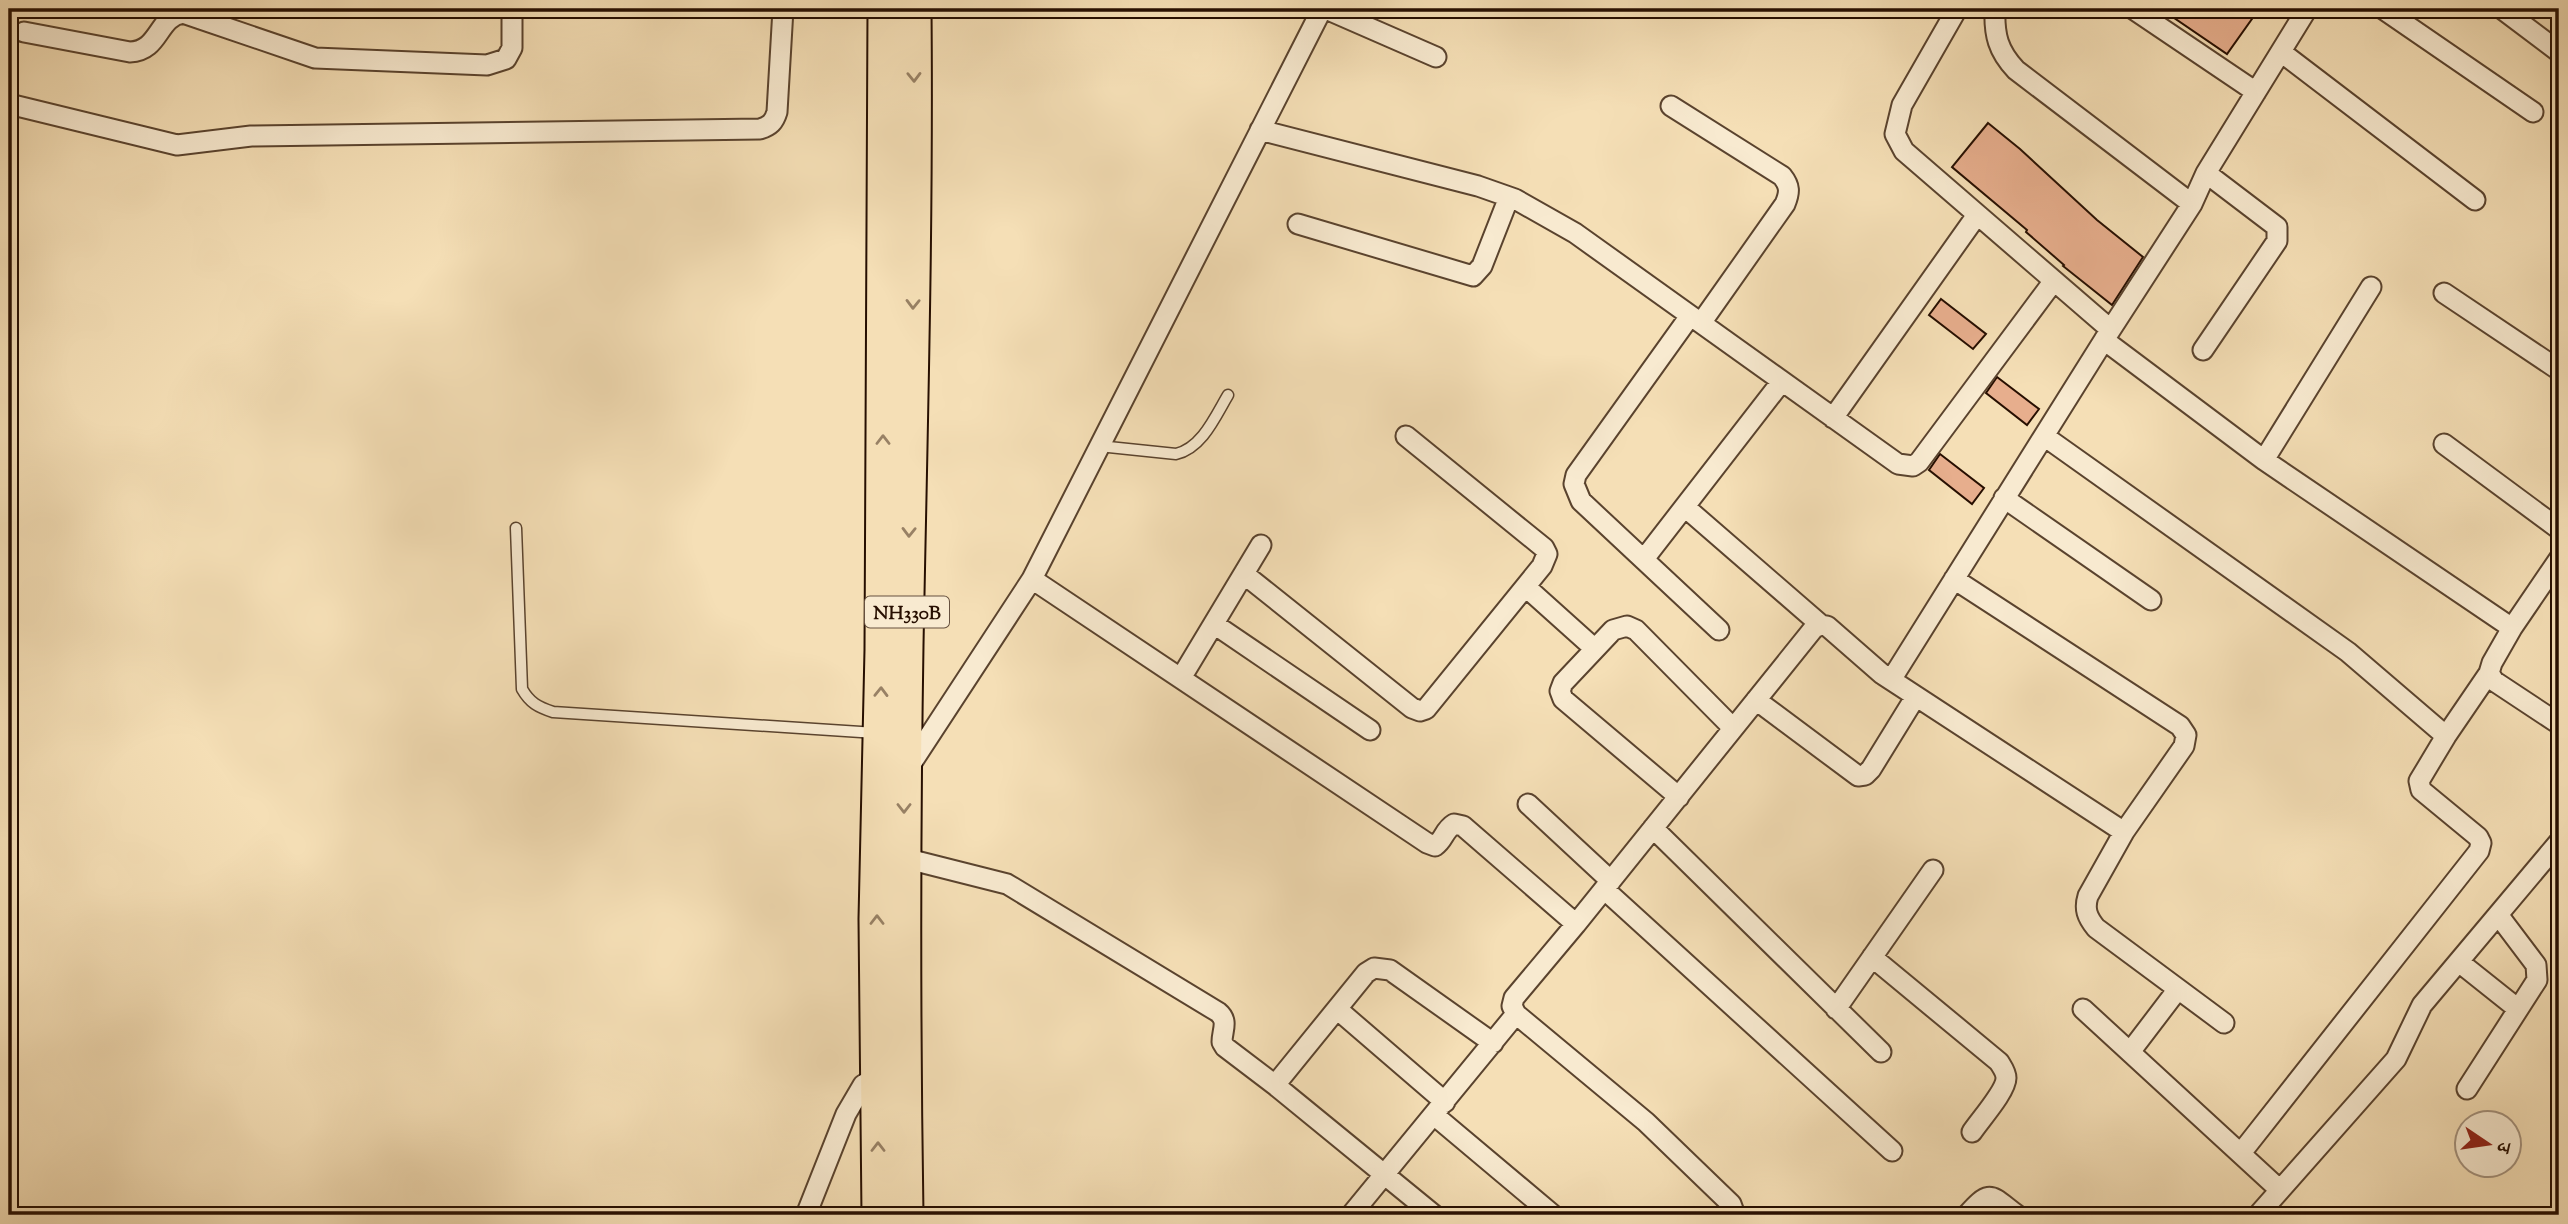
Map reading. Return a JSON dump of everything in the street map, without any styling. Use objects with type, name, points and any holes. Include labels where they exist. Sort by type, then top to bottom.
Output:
[{"type":"highway","name":"NH330B","points":[[886,9],[893,734],[905,774],[903,1062],[906,1215]]},
{"type":"highway","name":"NH330B","points":[[878,1215],[876,919],[893,734],[915,143],[914,9]]},
{"type":"street","points":[[24,32],[140,52],[148,48],[168,20],[183,13],[315,58],[487,65],[498,64],[506,59],[512,48],[512,9]]},
{"type":"street","points":[[9,104],[177,145],[251,136],[760,129],[768,127],[777,112],[783,9]]},
{"type":"street","points":[[905,774],[1031,579],[1324,9],[1436,57]]},
{"type":"street","points":[[1957,9],[1902,105],[1895,134],[1903,151],[2053,282],[2107,335],[2264,460],[2512,628]]},
{"type":"street","points":[[1995,9],[1997,44],[2005,59],[2016,70],[2192,204]]},
{"type":"street","points":[[2133,9],[2256,92]]},
{"type":"street","points":[[1882,674],[1890,677],[1896,672],[2192,204],[2206,173],[2307,9]]},
{"type":"street","points":[[2383,9],[2533,112]]},
{"type":"street","points":[[2502,9],[2559,52]]},
{"type":"street","points":[[2281,52],[2475,200]]},
{"type":"street","points":[[1671,106],[1782,176],[1789,184],[1789,194],[1785,204],[1577,475],[1574,484],[1581,500],[1718,629]]},
{"type":"street","points":[[1260,130],[1478,186],[1509,197],[1575,233],[1898,464],[1913,466],[2053,282]]},
{"type":"street","points":[[2203,350],[2277,241],[2278,234],[2277,227],[2206,173]]},
{"type":"street","points":[[1298,224],[1473,276],[1482,266],[1509,197]]},
{"type":"street","points":[[1833,418],[1977,215]]},
{"type":"street","points":[[2264,460],[2371,287]]},
{"type":"street","points":[[2444,293],[2559,370]]},
{"type":"street","points":[[1644,559],[1782,381]]},
{"type":"street","points":[[1244,573],[1412,708],[1420,711],[1426,709],[1526,587],[1547,554],[1544,548],[1406,436]]},
{"type":"street","points":[[2044,436],[2348,652],[2446,736]]},
{"type":"street","points":[[2444,444],[2559,529]]},
{"type":"street","points":[[2004,498],[2151,600]]},
{"type":"street","points":[[1685,507],[1882,674],[2124,832]]},
{"type":"street","points":[[1181,678],[1261,545]]},
{"type":"street","points":[[2241,1153],[2479,851],[2481,844],[2478,837],[2421,790],[2419,781],[2489,673],[2512,628],[2559,559]]},
{"type":"street","points":[[1031,579],[1427,843],[1435,846],[1441,842],[1446,829],[1454,824],[1463,826],[1576,924]]},
{"type":"street","points":[[1954,579],[2180,726],[2186,735],[2179,755],[2124,832],[2085,906],[2088,918],[2096,928],[2224,1023]]},
{"type":"street","points":[[1526,587],[1595,649]]},
{"type":"street","points":[[1214,624],[1370,730]]},
{"type":"street","points":[[1735,1215],[1731,1204],[1647,1122],[1516,1014],[1512,1006],[1514,998],[1756,699],[1814,628],[1821,625]]},
{"type":"street","points":[[1678,797],[1563,699],[1560,691],[1563,683],[1619,626],[1627,626],[1636,629],[1733,728]]},
{"type":"street","points":[[2489,673],[2494,681],[2559,724]]},
{"type":"street","points":[[1756,699],[1858,776],[1871,769],[1916,696]]},
{"type":"street","points":[[1528,804],[1608,885],[1892,1151]]},
{"type":"street","points":[[1653,828],[1881,1052]]},
{"type":"street","points":[[2258,1215],[2396,1059],[2422,1005],[2559,842]]},
{"type":"street","points":[[904,858],[1007,884],[1218,1012],[1225,1022],[1222,1042],[1225,1047],[1434,1215]]},
{"type":"street","points":[[1836,1009],[1933,870]]},
{"type":"street","points":[[2467,1089],[2537,980],[2536,965],[2499,916]]},
{"type":"street","points":[[1872,957],[1999,1062],[2005,1070],[2004,1087],[1972,1132]]},
{"type":"street","points":[[2459,962],[2518,1009]]},
{"type":"street","points":[[1275,1085],[1366,973],[1374,968],[1390,970],[1493,1043]]},
{"type":"street","points":[[2130,1052],[2178,989]]},
{"type":"street","points":[[1337,1009],[1553,1215]]},
{"type":"street","points":[[2083,1009],[2280,1190]]},
{"type":"street","points":[[1351,1215],[1516,1014]]},
{"type":"street","points":[[806,1215],[846,1114],[863,1085],[878,1076]]},
{"type":"street","points":[[1967,1215],[1987,1196],[1993,1197],[2017,1215]]},
{"type":"lane","points":[[1099,446],[1175,454],[1188,451],[1198,442],[1228,395]]},
{"type":"lane","points":[[516,528],[522,689],[537,707],[553,712],[893,734]]},
{"type":"building","points":[[2161,9],[2259,9],[2227,54]]},
{"type":"building","points":[[1988,123],[2143,257],[2112,305],[2063,266],[2026,232],[2027,230],[1952,167]]},
{"type":"building","points":[[1941,299],[1986,334],[1973,349],[1929,315]]},
{"type":"building","points":[[1997,377],[2039,409],[2027,425],[1986,393]]},
{"type":"building","points":[[1940,454],[1984,488],[1972,504],[1929,470]]}]
